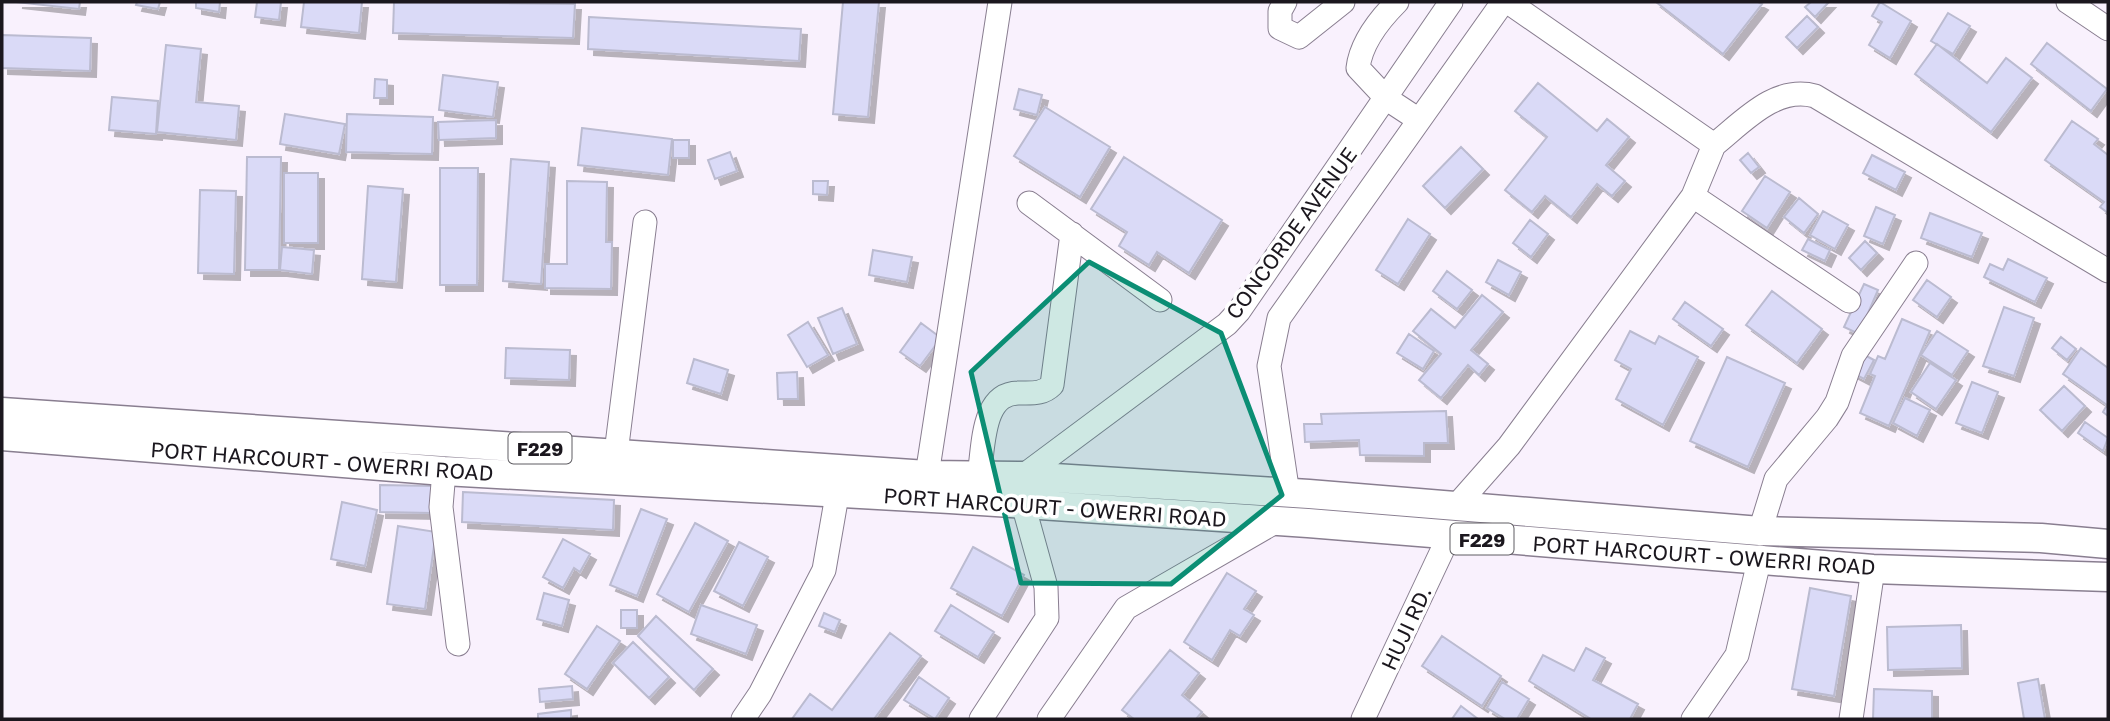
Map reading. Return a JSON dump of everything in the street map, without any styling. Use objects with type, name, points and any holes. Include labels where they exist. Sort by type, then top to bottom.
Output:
[{"type":"main road","name":"PORT HARCOURT - OWERRI ROAD","points":[[2,412],[616,453],[1023,504],[1449,537],[1760,544],[2041,538],[2108,544]]},
{"type":"main road","name":"PORT HARCOURT - OWERRI ROAD","points":[[2,436],[444,471],[839,481],[927,475],[1023,476],[1457,506],[1760,544],[1873,569],[2108,577]]},
{"type":"main road","points":[[1449,537],[1457,506]]},
{"type":"street","points":[[927,475],[1000,2]]},
{"type":"street","points":[[1285,2],[1280,11],[1280,28],[1298,37],[1343,2]]},
{"type":"street","points":[[1397,2],[1385,14],[1360,55],[1359,68],[1387,99],[1419,120]]},
{"type":"street","name":"CONCORDE AVENUE","points":[[1023,476],[1227,324],[1387,99],[1451,2]]},
{"type":"street","name":"CONCORDE AVENUE","points":[[1288,494],[1269,366],[1279,318],[1503,2]]},
{"type":"street","points":[[1508,2],[1714,145]]},
{"type":"street","points":[[2068,2],[2108,30]]},
{"type":"street","points":[[1457,506],[1508,446],[1693,196],[1714,145],[1759,108],[1777,99],[1804,93],[1815,96],[2108,271]]},
{"type":"street","points":[[1693,196],[1849,300]]},
{"type":"street","points":[[1029,203],[1160,300]]},
{"type":"street","points":[[616,453],[645,222]]},
{"type":"street","points":[[979,475],[989,413],[1001,397],[1014,392],[1037,393],[1052,385],[1072,234]]},
{"type":"street","points":[[1693,719],[1737,655],[1760,544],[1783,468],[1832,410],[1853,356],[1916,263]]},
{"type":"street","points":[[444,471],[441,507],[458,644]]},
{"type":"street","points":[[743,719],[760,694],[824,570],[839,481]]},
{"type":"street","points":[[981,719],[1047,618],[1046,587],[1023,504]]},
{"type":"street","points":[[1049,719],[1126,608],[1275,522]]},
{"type":"street","name":"HUJI RD.","points":[[1363,719],[1449,537]]},
{"type":"street","points":[[1851,719],[1873,569]]},
{"type":"highlighted area","points":[[1089,262],[1221,333],[1282,495],[1171,584],[1021,583],[971,372]]},
{"type":"building","points":[[16,2],[80,2],[79,9]]},
{"type":"building","points":[[137,2],[160,2],[158,9],[136,5]]},
{"type":"building","points":[[196,2],[220,2],[219,12],[196,8]]},
{"type":"building","points":[[257,2],[281,2],[279,20],[255,17]]},
{"type":"building","points":[[304,2],[362,2],[359,33],[301,27]]},
{"type":"building","points":[[394,2],[575,4],[573,38],[393,33]]},
{"type":"building","points":[[843,2],[879,2],[868,117],[833,114]]},
{"type":"building","points":[[1656,2],[1758,2],[1762,4],[1723,54]]},
{"type":"building","points":[[1811,2],[1829,2],[1815,17],[1805,7]]},
{"type":"building","points":[[1880,2],[1911,21],[1890,58],[1869,45],[1882,22],[1872,16]]},
{"type":"building","points":[[1948,13],[1970,26],[1953,54],[1931,41]]},
{"type":"building","points":[[1807,16],[1818,27],[1797,48],[1786,37]]},
{"type":"building","points":[[589,17],[801,29],[799,61],[588,49]]},
{"type":"building","points":[[2,35],[91,38],[90,71],[2,68]]},
{"type":"building","points":[[2047,43],[2107,89],[2091,111],[2031,64]]},
{"type":"building","points":[[1937,44],[1987,83],[2006,58],[2032,78],[1991,132],[1915,74]]},
{"type":"building","points":[[166,45],[201,49],[196,102],[239,106],[236,140],[157,132]]},
{"type":"building","points":[[443,75],[498,82],[493,117],[439,110]]},
{"type":"building","points":[[375,79],[387,80],[387,98],[374,98]]},
{"type":"building","points":[[1538,83],[1597,131],[1607,119],[1629,137],[1606,165],[1625,181],[1612,196],[1597,184],[1571,217],[1545,196],[1532,212],[1505,190],[1547,137],[1515,111]]},
{"type":"building","points":[[1019,89],[1042,95],[1037,115],[1014,109]]},
{"type":"building","points":[[112,97],[158,101],[156,134],[109,130]]},
{"type":"building","points":[[1045,107],[1110,147],[1080,197],[1014,156]]},
{"type":"building","points":[[285,114],[345,124],[339,154],[280,144]]},
{"type":"building","points":[[347,114],[433,117],[432,154],[346,152]]},
{"type":"building","points":[[496,120],[496,138],[439,140],[438,122]]},
{"type":"building","points":[[2072,121],[2098,139],[2094,144],[2108,155],[2108,213],[2100,207],[2104,202],[2045,160]]},
{"type":"building","points":[[582,128],[672,139],[668,175],[578,165]]},
{"type":"building","points":[[673,140],[689,140],[689,158],[673,158]]},
{"type":"building","points":[[1461,147],[1483,169],[1445,208],[1423,186]]},
{"type":"building","points":[[730,152],[737,171],[715,179],[708,160]]},
{"type":"building","points":[[1748,153],[1759,167],[1751,173],[1740,160]]},
{"type":"building","points":[[1872,155],[1905,172],[1896,190],[1863,173]]},
{"type":"building","points":[[247,157],[281,157],[279,270],[245,270]]},
{"type":"building","points":[[1124,157],[1222,220],[1189,273],[1157,252],[1149,265],[1119,246],[1127,232],[1091,209]]},
{"type":"building","points":[[511,159],[549,162],[541,284],[503,281]]},
{"type":"building","points":[[440,168],[478,168],[477,285],[440,285]]},
{"type":"building","points":[[284,173],[318,173],[318,243],[284,243]]},
{"type":"building","points":[[1765,176],[1790,192],[1767,228],[1742,211]]},
{"type":"building","points":[[567,181],[607,182],[606,242],[612,242],[611,289],[545,288],[545,264],[567,264]]},
{"type":"building","points":[[813,181],[828,181],[827,195],[813,194]]},
{"type":"building","points":[[368,186],[403,189],[396,282],[362,279]]},
{"type":"building","points":[[200,190],[236,191],[234,274],[198,273]]},
{"type":"building","points":[[1799,198],[1818,214],[1804,233],[1784,217]]},
{"type":"building","points":[[1876,207],[1895,215],[1883,244],[1864,236]]},
{"type":"building","points":[[1823,211],[1848,225],[1835,249],[1810,235]]},
{"type":"building","points":[[1930,213],[1982,233],[1972,257],[1921,238]]},
{"type":"building","points":[[1408,219],[1430,234],[1398,284],[1376,270]]},
{"type":"building","points":[[1530,220],[1548,234],[1531,257],[1513,243]]},
{"type":"building","points":[[1808,239],[1830,250],[1825,261],[1802,250]]},
{"type":"building","points":[[1865,241],[1877,253],[1861,270],[1849,258]]},
{"type":"building","points":[[282,247],[314,250],[312,274],[280,270]]},
{"type":"building","points":[[873,250],[912,257],[907,282],[869,275]]},
{"type":"building","points":[[2008,259],[2047,278],[2035,302],[1984,277],[1990,264],[2003,270]]},
{"type":"building","points":[[1498,260],[1521,272],[1509,295],[1486,282]]},
{"type":"building","points":[[1447,271],[1472,290],[1457,309],[1433,291]]},
{"type":"building","points":[[1927,280],[1951,297],[1937,317],[1913,300]]},
{"type":"building","points":[[1864,284],[1878,290],[1859,334],[1844,327]]},
{"type":"building","points":[[1772,291],[1822,329],[1797,363],[1746,325]]},
{"type":"building","points":[[1482,295],[1503,312],[1471,350],[1488,364],[1479,375],[1468,365],[1441,398],[1419,380],[1441,354],[1413,331],[1431,309],[1455,328]]},
{"type":"building","points":[[1685,302],[1723,329],[1711,346],[1673,319]]},
{"type":"building","points":[[2004,307],[2034,318],[2014,376],[1983,366]]},
{"type":"building","points":[[842,308],[857,344],[833,354],[818,318]]},
{"type":"building","points":[[1902,319],[1930,331],[1889,426],[1860,413],[1875,376],[1870,374],[1878,356],[1885,359]]},
{"type":"building","points":[[808,322],[828,355],[807,367],[788,335]]},
{"type":"building","points":[[921,323],[941,338],[920,366],[900,352]]},
{"type":"building","points":[[1630,331],[1655,344],[1659,336],[1698,357],[1663,425],[1616,399],[1631,369],[1615,360]]},
{"type":"building","points":[[1937,331],[1968,351],[1952,375],[1921,355]]},
{"type":"building","points":[[1409,334],[1434,351],[1423,369],[1397,353]]},
{"type":"building","points":[[2061,337],[2076,349],[2067,360],[2052,348]]},
{"type":"building","points":[[506,348],[570,350],[569,380],[505,378]]},
{"type":"building","points":[[2081,348],[2108,368],[2108,416],[2103,412],[2107,405],[2063,374]]},
{"type":"building","points":[[1859,352],[1874,360],[1864,379],[1849,371]]},
{"type":"building","points":[[1727,357],[1785,383],[1748,467],[1690,441]]},
{"type":"building","points":[[694,359],[728,370],[721,394],[687,383]]},
{"type":"building","points":[[1930,363],[1956,380],[1936,409],[1911,392]]},
{"type":"building","points":[[797,372],[798,399],[778,399],[777,373]]},
{"type":"building","points":[[1972,382],[1998,392],[1982,433],[1956,423]]},
{"type":"building","points":[[2064,386],[2085,406],[2062,431],[2040,410]]},
{"type":"building","points":[[1905,398],[1930,410],[1917,436],[1893,423]]},
{"type":"building","points":[[1446,411],[1448,443],[1424,443],[1424,456],[1360,455],[1359,440],[1305,442],[1304,424],[1322,424],[1321,414]]},
{"type":"building","points":[[2085,422],[2108,438],[2103,451],[2078,433]]},
{"type":"building","points":[[380,485],[433,486],[432,513],[380,512]]},
{"type":"building","points":[[463,492],[614,500],[613,530],[462,522]]},
{"type":"building","points":[[342,502],[377,510],[365,566],[331,559]]},
{"type":"building","points":[[641,509],[667,519],[637,596],[610,585]]},
{"type":"building","points":[[695,523],[728,541],[689,612],[657,594]]},
{"type":"building","points":[[398,526],[436,532],[425,609],[387,604]]},
{"type":"building","points":[[563,539],[590,554],[580,572],[574,568],[563,588],[543,577]]},
{"type":"building","points":[[739,542],[768,557],[743,606],[714,591]]},
{"type":"building","points":[[973,547],[1024,575],[1002,616],[951,588]]},
{"type":"building","points":[[1227,573],[1256,591],[1244,609],[1254,615],[1240,636],[1230,630],[1212,660],[1184,642]]},
{"type":"building","points":[[1810,588],[1851,596],[1834,696],[1792,689]]},
{"type":"building","points":[[544,593],[569,600],[562,626],[537,619]]},
{"type":"building","points":[[701,605],[757,625],[746,654],[691,634]]},
{"type":"building","points":[[951,605],[994,632],[978,657],[935,631]]},
{"type":"building","points":[[621,610],[637,610],[637,628],[621,628]]},
{"type":"building","points":[[824,613],[840,620],[835,632],[819,626]]},
{"type":"building","points":[[656,616],[713,669],[694,690],[638,636]]},
{"type":"building","points":[[1961,625],[1962,668],[1888,670],[1887,627]]},
{"type":"building","points":[[597,626],[620,641],[587,689],[565,674]]},
{"type":"building","points":[[890,633],[921,656],[874,719],[792,719],[810,694],[832,710]]},
{"type":"building","points":[[1442,636],[1501,676],[1482,706],[1422,666]]},
{"type":"building","points":[[633,642],[669,677],[649,698],[613,663]]},
{"type":"building","points":[[1586,648],[1605,658],[1593,680],[1638,704],[1630,719],[1591,719],[1529,681],[1543,655],[1574,671]]},
{"type":"building","points":[[1170,650],[1199,673],[1182,695],[1202,712],[1196,719],[1134,719],[1122,710]]},
{"type":"building","points":[[919,677],[949,698],[935,719],[904,700]]},
{"type":"building","points":[[2038,679],[2045,719],[2024,719],[2018,683]]},
{"type":"building","points":[[1502,682],[1529,699],[1517,719],[1505,719],[1487,708]]},
{"type":"building","points":[[572,686],[573,699],[540,702],[539,689]]},
{"type":"building","points":[[1874,689],[1932,691],[1932,719],[1873,719]]},
{"type":"building","points":[[1461,706],[1478,719],[1452,719]]},
{"type":"building","points":[[571,710],[571,719],[538,719],[538,714]]}]
